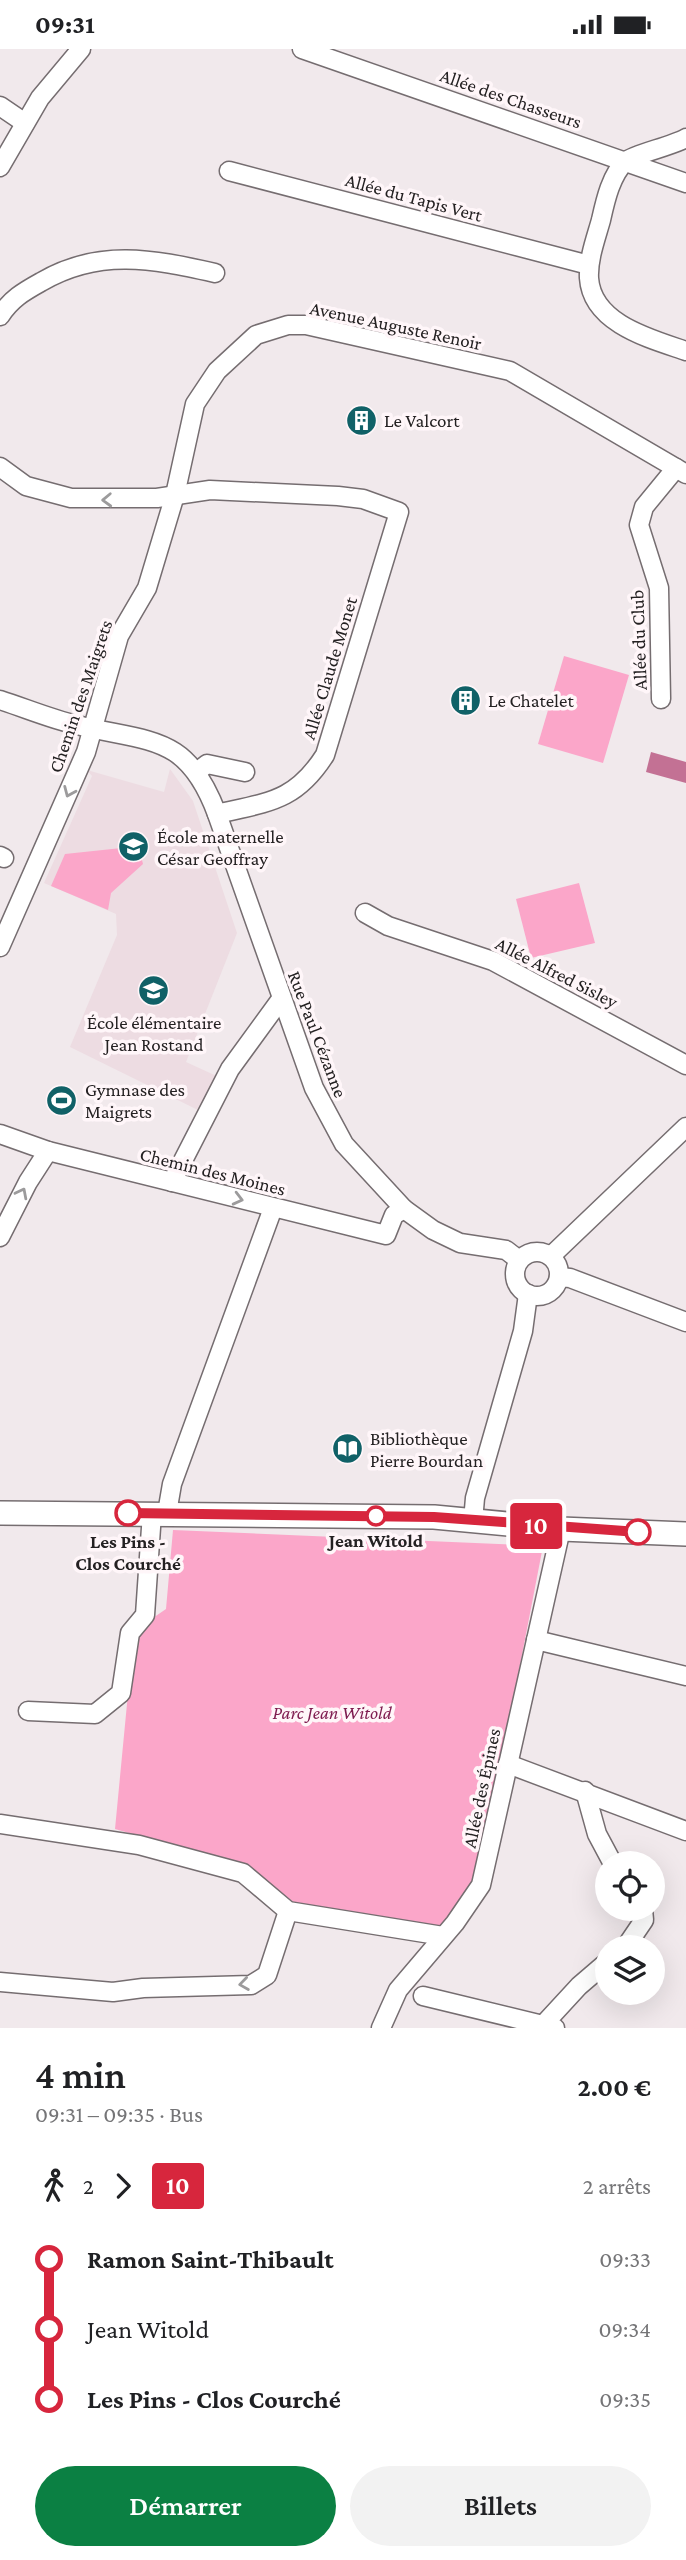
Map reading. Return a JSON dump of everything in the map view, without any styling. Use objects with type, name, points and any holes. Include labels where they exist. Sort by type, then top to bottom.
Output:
[{"type":"main road","points":[[0,1513],[368,1515],[686,1534]]},
{"type":"street","name":"Allée des Chasseurs","points":[[302,49],[686,183]]},
{"type":"street","points":[[0,167],[40,98],[78,50]]},
{"type":"street","points":[[0,106],[25,123]]},
{"type":"street","points":[[686,138],[626,160],[614,178],[589,265],[589,281],[596,297],[617,323],[630,331],[686,351]]},
{"type":"street","name":"Allée du Tapis Vert","points":[[229,171],[589,265]]},
{"type":"street","points":[[0,316],[12,299],[53,275],[86,261],[168,263],[215,272]]},
{"type":"street","name":"Avenue Auguste Renoir","points":[[175,495],[195,404],[204,387],[256,335],[288,325],[306,325],[510,371],[681,471]]},
{"type":"street","points":[[0,467],[26,486],[71,498],[97,501],[175,495]]},
{"type":"street","name":"Allée du Club","points":[[661,699],[659,588],[639,525],[645,507],[681,471]]},
{"type":"street","name":"Allée Claude Monet","points":[[175,495],[210,490],[338,496],[363,499],[400,512],[325,755],[313,774],[296,790],[274,801],[217,814]]},
{"type":"street","name":"Chemin des Maigrets","points":[[0,947],[51,836],[93,729],[119,636],[147,588],[175,495]]},
{"type":"street","points":[[0,700],[93,729],[149,740],[170,749],[198,771],[207,764],[245,772]]},
{"type":"street","name":"Rue Paul Cézanne","points":[[198,771],[217,814],[281,999],[327,1115],[362,1167],[404,1209],[432,1230],[460,1243],[506,1250],[519,1260]]},
{"type":"street","name":"Allée Alfred Sisley","points":[[365,913],[388,926],[493,961],[686,1065]]},
{"type":"street","points":[[172,1182],[230,1069],[281,999]]},
{"type":"street","points":[[551,1256],[686,1127]]},
{"type":"street","name":"Chemin des Moines","points":[[0,1134],[48,1151],[386,1235],[394,1215],[404,1209]]},
{"type":"street","points":[[0,1237],[28,1182],[48,1151]]},
{"type":"street","points":[[28,1711],[95,1714],[121,1693],[130,1633],[145,1615],[160,1513],[273,1208]]},
{"type":"street","points":[[473,1521],[475,1498],[523,1331],[528,1294],[515,1279],[519,1260],[534,1251],[551,1256],[558,1266],[559,1277],[548,1294],[528,1294]]},
{"type":"street","points":[[559,1277],[570,1278],[686,1322]]},
{"type":"street","name":"Allée des Épines","points":[[381,2028],[398,1990],[481,1885],[561,1528]]},
{"type":"street","points":[[536,1640],[686,1676]]},
{"type":"street","points":[[508,1764],[586,1791],[686,1831]]},
{"type":"street","points":[[586,1791],[597,1835],[606,1851]]},
{"type":"street","points":[[0,1824],[139,1845],[243,1873],[288,1911],[443,1935]]},
{"type":"street","points":[[0,1982],[113,1992],[143,1988],[251,1985],[267,1975],[288,1911]]},
{"type":"street","points":[[423,1996],[549,2026],[579,1986],[595,1972]]},
{"type":"shaded area","points":[[651,752],[686,762],[686,783],[646,772]]},
{"type":"shaded area","points":[[170,769],[193,801],[237,933],[186,1062],[221,1078],[202,1112],[70,1047],[117,935],[116,914],[44,883],[92,776],[87,770],[164,792]]},
{"type":"green space","points":[[564,656],[629,675],[603,763],[538,744]]},
{"type":"green space","points":[[131,847],[140,852],[143,864],[111,893],[108,910],[51,886],[65,854]]},
{"type":"green space","points":[[579,883],[595,943],[531,958],[516,899]]},
{"type":"green space","name":"Parc Jean Witold","points":[[173,1530],[543,1546],[478,1882],[447,1927],[306,1912],[251,1868],[115,1829],[134,1631],[166,1609]]},
{"type":"bus line","name":"10","points":[[128,1513],[434,1517],[638,1532]]},
{"type":"place","name":"Le Valcort","points":[[361,420]]},
{"type":"place","name":"Le Chatelet","points":[[465,700]]},
{"type":"place","name":"École maternelle César Geoffray","points":[[134,847]]},
{"type":"place","name":"École élémentaire Jean Rostand","points":[[154,991]]},
{"type":"place","name":"Gymnase des Maigrets","points":[[62,1100]]},
{"type":"place","name":"Bibliothèque Pierre Bourdan","points":[[347,1449]]},
{"type":"place","name":"Les Pins - Clos Courché","points":[[128,1513]]},
{"type":"place","name":"Jean Witold","points":[[376,1516]]}]
